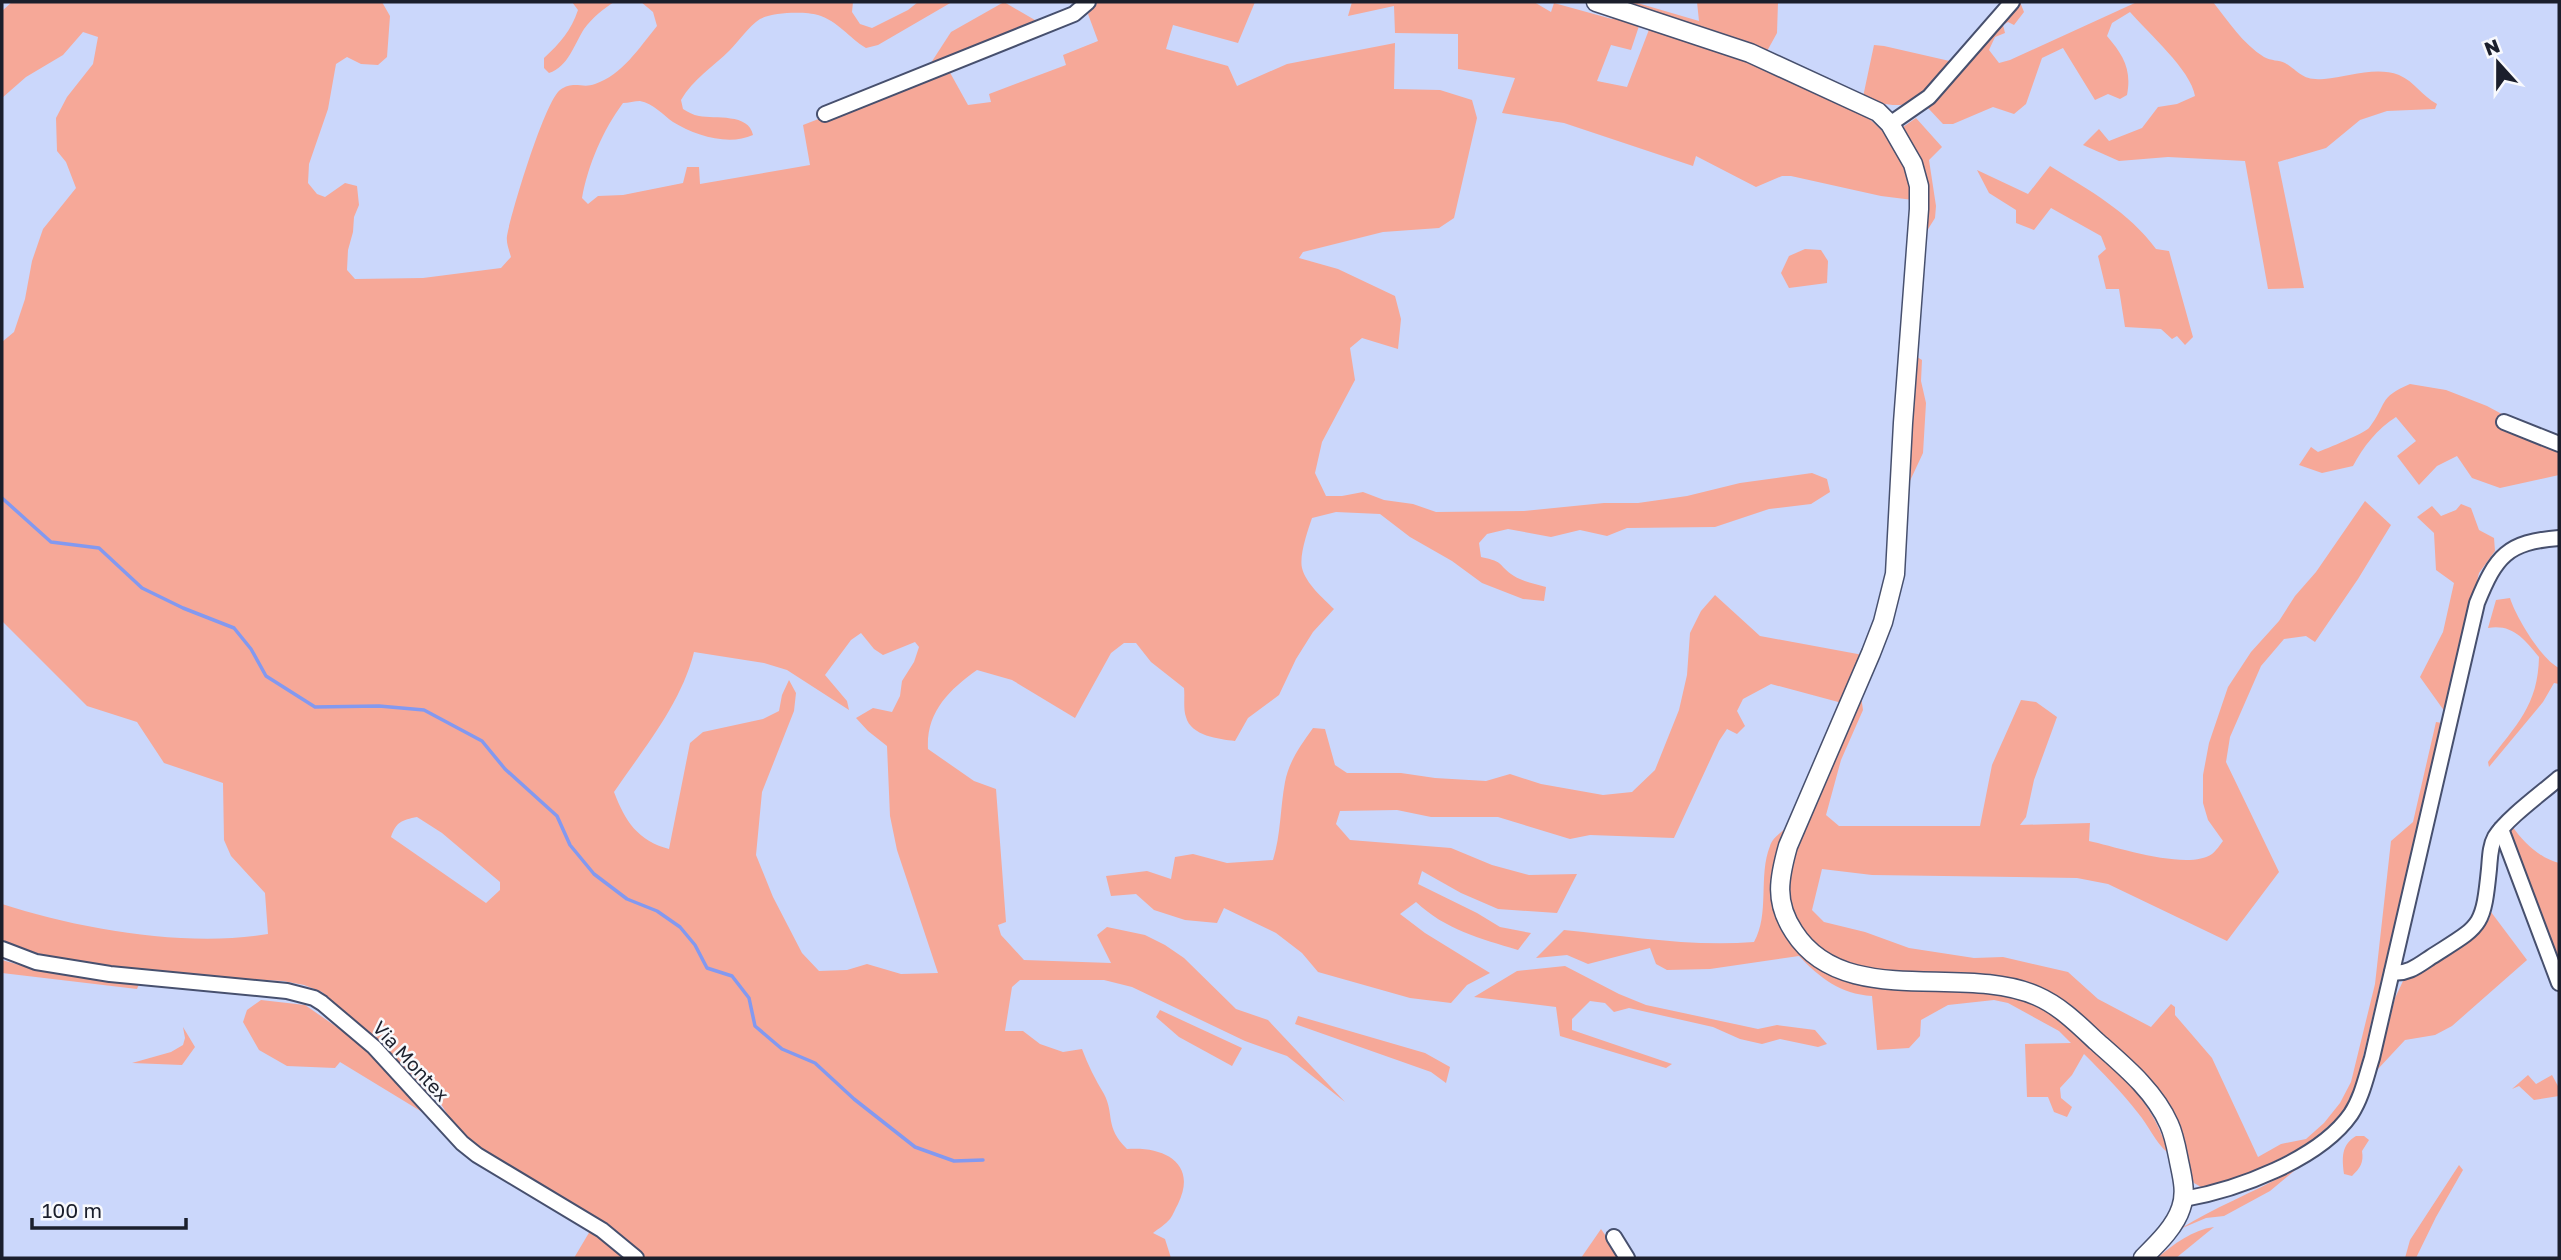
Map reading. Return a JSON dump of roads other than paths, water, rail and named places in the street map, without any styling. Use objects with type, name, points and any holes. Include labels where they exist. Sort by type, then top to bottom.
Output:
[{"type":"main road","points":[[1597,2],[1750,52],[1854,99],[1878,112],[1890,124],[1913,164],[1919,186],[1919,209],[1895,574],[1883,622],[1871,653],[1788,846],[1779,878],[1782,905],[1790,926],[1804,949],[1828,965],[1856,975],[1879,979],[1974,982],[2037,996],[2068,1015],[2133,1074],[2156,1101],[2170,1125],[2182,1175],[2183,1199],[2176,1220],[2143,1258]]},
{"type":"street","points":[[825,114],[1074,14],[1088,2]]},
{"type":"street","points":[[1890,124],[1917,108],[1929,97],[2012,2]]},
{"type":"street","points":[[2504,422],[2559,444]]},
{"type":"street","points":[[2183,1199],[2218,1193],[2249,1182],[2317,1146],[2350,1115],[2361,1095],[2372,1058],[2435,779],[2481,594],[2498,560],[2506,554],[2535,540],[2559,538]]},
{"type":"street","points":[[2392,972],[2402,974],[2415,967],[2470,932],[2479,923],[2486,903],[2494,838],[2559,778]]},
{"type":"street","points":[[2501,829],[2559,983]]},
{"type":"street","name":"Via Montex","points":[[2,949],[36,961],[110,974],[287,991],[314,998],[374,1046],[462,1143],[477,1155],[602,1230],[636,1258]]},
{"type":"street","points":[[1614,1237],[1627,1258]]},
{"type":"waterway","points":[[2,498],[51,542],[99,548],[142,588],[234,628],[251,649],[266,676],[315,707],[379,706],[424,710],[482,741],[505,769],[557,816],[570,845],[594,874],[627,899],[657,911],[680,927],[695,945],[707,968],[732,976],[749,998],[755,1026],[782,1049],[815,1063],[854,1099],[915,1147],[954,1161],[983,1160]]}]
